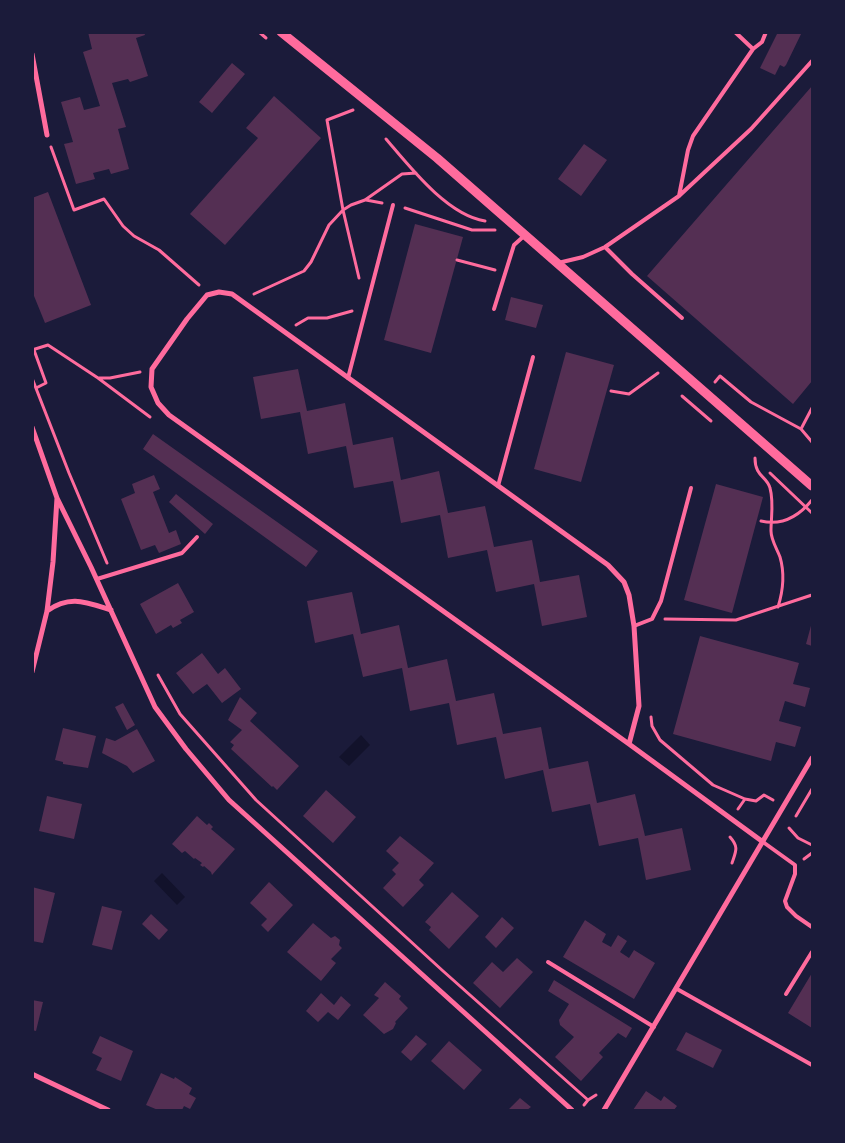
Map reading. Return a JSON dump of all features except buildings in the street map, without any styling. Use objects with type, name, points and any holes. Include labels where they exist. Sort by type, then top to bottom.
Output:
[{"type":"street","points":[[281,32],[437,158],[812,486]]},
{"type":"street","points":[[32,54],[47,135]]},
{"type":"street","points":[[629,744],[639,706],[634,626],[629,596],[624,582],[613,571],[498,486],[232,294],[218,292],[207,295],[187,319],[152,369],[151,387],[158,403],[169,415],[763,842]]},
{"type":"street","points":[[32,427],[57,498],[156,707],[186,749],[229,800],[572,1110]]},
{"type":"street","points":[[32,672],[47,611],[53,562],[57,498]]},
{"type":"street","points":[[47,611],[58,604],[70,600],[90,603],[111,610]]},
{"type":"street","points":[[604,1110],[812,758]]},
{"type":"street","points":[[32,1074],[108,1110]]},
{"type":"lane","points":[[735,32],[753,49]]},
{"type":"lane","points":[[679,196],[686,155],[693,136],[753,49],[762,42],[766,32]]},
{"type":"lane","points":[[558,263],[583,258],[605,247],[679,196],[751,129],[812,61]]},
{"type":"lane","points":[[348,378],[394,204]]},
{"type":"lane","points":[[494,309],[514,245],[526,235]]},
{"type":"lane","points":[[605,247],[632,274],[682,318]]},
{"type":"lane","points":[[498,486],[533,357]]},
{"type":"lane","points":[[634,626],[652,619],[661,601],[691,488]]},
{"type":"lane","points":[[97,579],[182,553],[197,536]]},
{"type":"lane","points":[[763,842],[795,864],[795,874],[785,901],[786,908],[812,927]]},
{"type":"lane","points":[[786,994],[812,952]]},
{"type":"lane","points":[[548,962],[654,1027]]},
{"type":"lane","points":[[676,989],[812,1065]]},
{"type":"path","points":[[285,332],[308,318],[327,318],[366,306],[343,210],[327,120],[354,109],[361,113]]},
{"type":"path","points":[[47,135],[74,210],[104,199],[123,226],[134,236],[159,250],[196,282],[207,295]]},
{"type":"path","points":[[386,138],[434,191],[462,213],[473,219],[489,221]]},
{"type":"path","points":[[240,300],[304,271],[312,262],[329,225],[343,210],[365,200],[402,174],[416,173]]},
{"type":"path","points":[[365,200],[394,204],[472,230],[497,229],[493,225]]},
{"type":"path","points":[[457,260],[505,272]]},
{"type":"path","points":[[36,388],[46,383],[33,350],[48,345],[98,378],[153,419]]},
{"type":"path","points":[[98,378],[110,378],[152,369]]},
{"type":"path","points":[[611,391],[629,394],[658,373]]},
{"type":"path","points":[[720,376],[751,402],[800,429],[812,442]]},
{"type":"path","points":[[32,378],[69,473],[112,574]]},
{"type":"path","points":[[800,429],[812,408]]},
{"type":"path","points":[[761,464],[755,458],[758,474],[770,486],[773,524],[771,531],[780,559],[782,574],[783,591],[778,607]]},
{"type":"path","points":[[768,470],[812,513]]},
{"type":"path","points":[[761,521],[773,524],[786,521],[806,507],[812,500]]},
{"type":"path","points":[[652,619],[736,620],[812,595]]},
{"type":"path","points":[[156,672],[180,714],[256,800],[442,971],[588,1100],[596,1095],[601,1086]]},
{"type":"path","points":[[650,709],[652,726],[660,740],[713,785],[745,799],[756,801],[764,795],[797,814]]},
{"type":"path","points":[[789,828],[798,838],[812,845]]},
{"type":"path","points":[[728,834],[736,844],[736,851],[728,870]]},
{"type":"shaded area","points":[[361,735],[370,745],[349,766],[339,757]]},
{"type":"shaded area","points":[[162,873],[185,897],[177,905],[154,881]]}]
